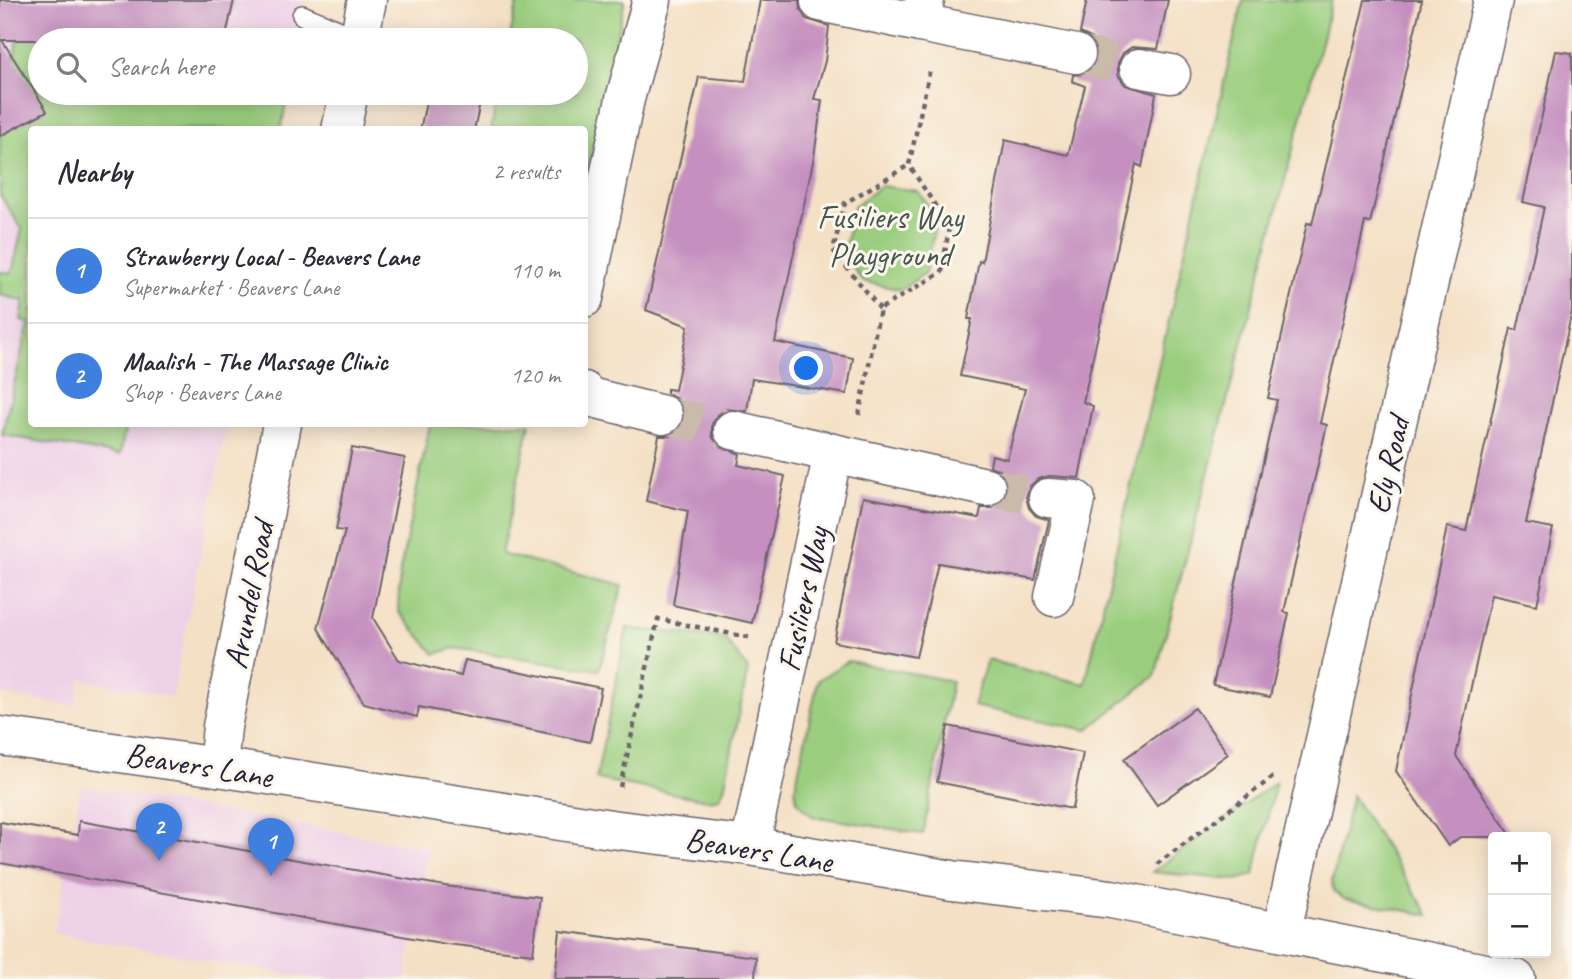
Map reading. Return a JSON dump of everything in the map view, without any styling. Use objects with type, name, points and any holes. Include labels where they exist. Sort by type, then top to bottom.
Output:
[{"type":"street","points":[[361,28],[367,0]]},
{"type":"street","points":[[588,279],[625,99],[652,0]]},
{"type":"street","name":"Ely Road","points":[[1282,930],[1493,0]]},
{"type":"street","points":[[820,2],[928,17],[1076,54]]},
{"type":"street","points":[[342,126],[346,105]]},
{"type":"street","points":[[588,396],[663,415]]},
{"type":"street","name":"Arundel Road","points":[[218,767],[222,727],[281,427]]},
{"type":"street","points":[[733,430],[986,487]]},
{"type":"street","name":"Fusiliers Way","points":[[750,846],[792,646],[842,455]]},
{"type":"street","points":[[1048,498],[1076,500],[1054,597]]},
{"type":"street","name":"Beavers Lane","points":[[0,736],[611,828],[750,846],[952,880],[1111,899],[1282,930],[1516,979]]},
{"type":"lane","points":[[302,15],[332,28]]},
{"type":"path","points":[[842,455],[880,309],[942,272],[948,227],[909,165],[928,17]]},
{"type":"path","points":[[880,309],[833,250],[845,203],[909,165]]},
{"type":"path","points":[[611,828],[658,619],[792,646]]},
{"type":"path","points":[[1111,899],[1324,738]]},
{"type":"shaded area","points":[[0,0],[306,0],[300,28],[28,28],[28,105],[286,105],[282,126],[28,126],[28,427],[226,427],[172,697],[80,679],[75,706],[0,694]]},
{"type":"shaded area","points":[[81,786],[429,848],[405,979],[313,979],[54,933]]},
{"type":"green space","points":[[518,0],[625,0],[588,168],[588,126],[492,126],[496,105],[588,105],[588,28],[512,28]]},
{"type":"green space","points":[[1243,0],[1332,0],[1155,676],[1087,730],[973,706],[987,660],[1085,684]]},
{"type":"green space","points":[[19,30],[28,32],[28,105],[286,105],[282,126],[28,126],[28,322],[21,320],[24,301],[0,295],[0,272],[12,273],[22,229],[0,195],[0,136]]},
{"type":"green space","name":"Fusiliers Way Playground","points":[[881,186],[918,191],[937,218],[925,273],[901,290],[862,281],[843,253],[854,206]]},
{"type":"green space","points":[[28,326],[28,427],[125,427],[120,455],[2,435]]},
{"type":"green space","points":[[429,427],[529,427],[501,554],[623,585],[599,670],[455,648],[435,654],[398,611],[400,571]]},
{"type":"green space","points":[[627,628],[724,638],[748,669],[724,789],[719,798],[708,800],[596,779]]},
{"type":"green space","points":[[848,661],[952,681],[923,834],[812,816],[797,801],[795,788],[818,680]]},
{"type":"green space","points":[[1276,782],[1254,875],[1236,880],[1152,872]]},
{"type":"green space","points":[[1352,795],[1429,915],[1344,899],[1333,891],[1332,881]]},
{"type":"building","points":[[0,0],[234,0],[228,28],[28,28],[28,40],[2,40],[28,81],[28,105],[43,105],[47,111],[0,136]]},
{"type":"building","points":[[760,0],[799,0],[800,9],[806,19],[829,26],[825,61],[814,99],[822,100],[814,157],[775,342],[853,358],[847,394],[752,379],[747,411],[726,409],[712,424],[712,436],[718,445],[740,454],[738,465],[785,476],[752,623],[673,605],[688,511],[646,501],[659,436],[670,436],[678,431],[684,419],[684,408],[679,400],[667,393],[667,389],[675,390],[688,326],[646,310],[699,77],[745,81]]},
{"type":"building","points":[[1087,0],[1168,0],[1158,49],[1132,47],[1123,53],[1118,63],[1118,75],[1125,85],[1156,94],[1142,167],[1136,164],[1083,402],[1093,406],[1079,478],[1049,476],[1038,479],[1030,486],[1026,497],[1029,508],[1036,516],[1049,520],[1035,580],[938,563],[916,657],[834,642],[863,497],[979,518],[981,508],[993,508],[1002,502],[1007,492],[1007,480],[1000,470],[990,466],[992,455],[1007,459],[1025,389],[960,376],[972,319],[968,319],[979,261],[982,262],[1005,140],[1068,155],[1085,86],[1072,81],[1073,75],[1084,74],[1092,69],[1097,58],[1097,48],[1091,38],[1080,33]]},
{"type":"building","points":[[1365,0],[1422,0],[1370,223],[1365,222],[1320,423],[1327,425],[1284,612],[1289,613],[1270,697],[1213,685],[1277,400],[1268,398],[1307,223],[1312,224]]},
{"type":"building","points":[[1556,51],[1572,53],[1572,311],[1526,523],[1553,528],[1537,605],[1491,595],[1456,756],[1509,832],[1488,832],[1488,837],[1460,837],[1448,846],[1396,771],[1447,527],[1466,531],[1511,328],[1517,330],[1544,207],[1523,202]]},
{"type":"building","points":[[425,105],[479,105],[475,126],[421,126]]},
{"type":"building","points":[[352,448],[405,458],[373,618],[399,660],[461,676],[465,660],[601,688],[590,742],[419,707],[417,717],[364,703],[318,628],[345,531],[336,530]]},
{"type":"building","points":[[1195,708],[1228,754],[1157,805],[1124,759]]},
{"type":"building","points":[[948,726],[1083,753],[1072,809],[937,782]]},
{"type":"building","points":[[79,821],[445,886],[540,897],[533,954],[446,944],[0,863],[0,822],[78,835]]},
{"type":"building","points":[[560,931],[756,957],[755,979],[555,979]]},
{"type":"tunnel","points":[[1076,54],[1139,68]]},
{"type":"tunnel","points":[[663,415],[733,430]]},
{"type":"tunnel","points":[[986,487],[1048,498]]},
{"type":"place","name":"Maalish - The Massage Clinic","points":[[159,861]]},
{"type":"place","name":"Strawberry Local - Beavers Lane","points":[[271,876]]}]
